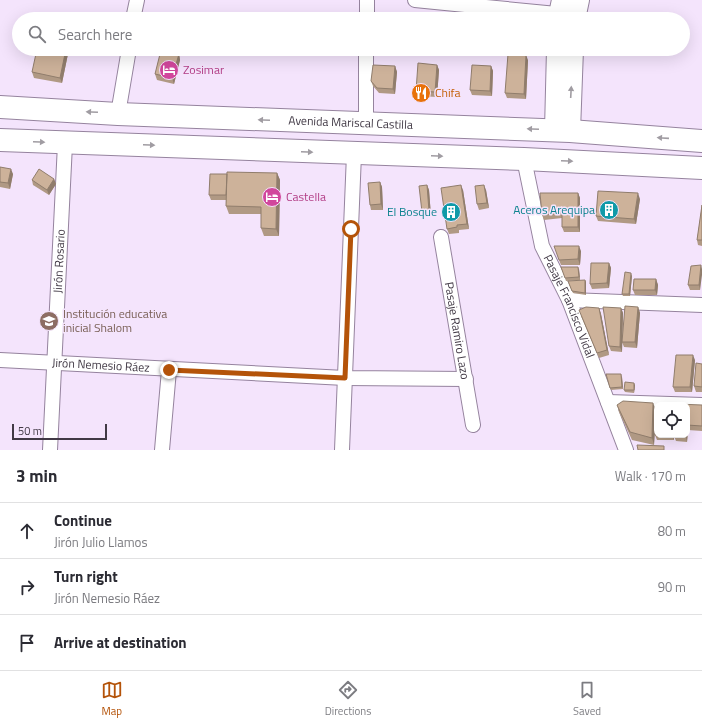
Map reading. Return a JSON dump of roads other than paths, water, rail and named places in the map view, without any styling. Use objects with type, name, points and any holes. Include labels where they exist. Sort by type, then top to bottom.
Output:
[{"type":"highway","name":"Avenida Mariscal Castilla","points":[[0,107],[118,114],[562,130],[702,141]]},
{"type":"highway","points":[[0,140],[65,144],[110,144],[524,159],[702,168]]},
{"type":"main road","points":[[557,56],[562,130]]},
{"type":"main road","points":[[562,130],[572,56]]},
{"type":"street","points":[[134,12],[136,0]]},
{"type":"street","points":[[367,0],[367,12]]},
{"type":"street","points":[[415,0],[467,2],[568,11]]},
{"type":"street","points":[[118,114],[127,56]]},
{"type":"street","points":[[366,56],[366,124]]},
{"type":"street","name":"Jirón Rosario","points":[[50,450],[65,144]]},
{"type":"street","points":[[342,450],[354,154]]},
{"type":"street","name":"Pasaje Francisco Vidal","points":[[524,159],[542,246],[569,300],[626,450]]},
{"type":"street","name":"Pasaje Ramiro Lazo","points":[[441,237],[473,425]]},
{"type":"street","points":[[569,300],[702,305]]},
{"type":"street","name":"Jirón Nemesio Ráez","points":[[0,360],[345,378],[466,379]]},
{"type":"street","points":[[162,450],[169,370]]},
{"type":"street","points":[[608,402],[702,405]]},
{"type":"place","name":"Zosimar","points":[[169,70]]},
{"type":"place","name":"Chifa","points":[[421,93]]},
{"type":"place","name":"Castella","points":[[272,197]]},
{"type":"place","name":"Aceros Arequipa","points":[[609,210]]},
{"type":"place","name":"El Bosque","points":[[451,212]]},
{"type":"place","name":"Institución educativa inicial Shalom","points":[[49,321]]}]
